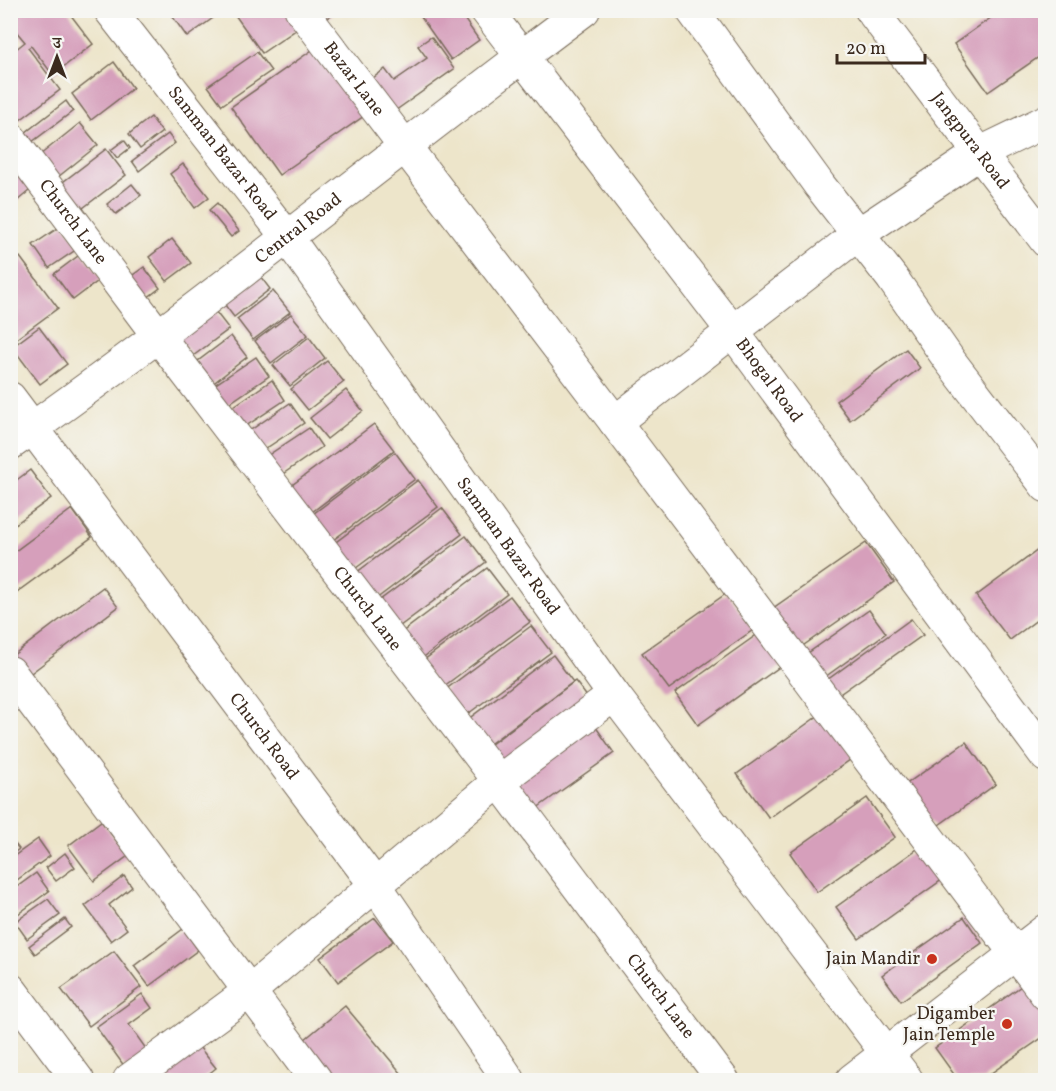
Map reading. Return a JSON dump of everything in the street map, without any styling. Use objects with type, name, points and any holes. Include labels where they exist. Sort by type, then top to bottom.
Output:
[{"type":"street","name":"Samman Bazar Road","points":[[110,10],[286,237],[614,695],[907,1080]]},
{"type":"street","name":"Bazar Lane","points":[[302,10],[1046,994]]},
{"type":"street","name":"Bhogal Road","points":[[486,10],[733,332],[1046,756]]},
{"type":"street","name":"Central Road","points":[[22,436],[159,337],[286,237],[584,10]]},
{"type":"street","points":[[692,10],[857,235],[892,278],[950,361],[1046,486]]},
{"type":"street","name":"Jangpura Road","points":[[871,10],[1046,241]]},
{"type":"street","points":[[615,422],[857,235],[980,153],[1046,121]]},
{"type":"street","name":"Church Lane","points":[[10,138],[159,337],[499,781],[723,1080]]},
{"type":"street","name":"Church Road","points":[[10,398],[22,436],[376,886],[509,1080]]},
{"type":"street","points":[[10,672],[316,1080]]},
{"type":"street","points":[[129,1080],[250,991],[499,781],[614,695]]},
{"type":"street","points":[[852,1080],[1046,930]]},
{"type":"street","points":[[10,989],[78,1080]]},
{"type":"building","points":[[10,10],[67,10],[93,44],[53,75],[31,46],[28,48],[60,90],[20,120],[10,107],[10,54],[25,42],[10,24]]},
{"type":"building","points":[[168,10],[224,10],[187,37]]},
{"type":"building","points":[[235,10],[288,10],[300,27],[262,53],[233,12]]},
{"type":"building","points":[[315,10],[338,10],[323,21]]},
{"type":"building","points":[[416,10],[458,10],[479,40],[451,60]]},
{"type":"building","points":[[1002,10],[1046,10],[1046,52],[988,92],[954,44]]},
{"type":"building","points":[[431,37],[454,69],[392,113],[369,81],[385,69],[394,81],[427,58],[418,46]]},
{"type":"building","points":[[315,48],[364,116],[279,175],[231,107]]},
{"type":"building","points":[[257,52],[271,71],[222,105],[208,86]]},
{"type":"building","points":[[114,62],[133,88],[91,120],[72,94]]},
{"type":"building","points":[[66,101],[73,111],[28,145],[21,136]]},
{"type":"building","points":[[151,117],[162,132],[140,149],[129,134]]},
{"type":"building","points":[[80,123],[98,145],[53,181],[35,159]]},
{"type":"building","points":[[168,134],[175,143],[139,171],[132,161]]},
{"type":"building","points":[[124,140],[130,148],[117,158],[111,150]]},
{"type":"building","points":[[106,149],[126,175],[79,211],[59,185]]},
{"type":"building","points":[[183,164],[209,197],[195,208],[170,174]]},
{"type":"building","points":[[24,171],[36,185],[10,207],[10,182]]},
{"type":"building","points":[[132,184],[141,195],[116,214],[107,204]]},
{"type":"building","points":[[217,203],[239,231],[231,237],[209,210]]},
{"type":"building","points":[[64,224],[80,247],[49,268],[33,245]]},
{"type":"building","points":[[172,239],[191,263],[167,281],[149,257]]},
{"type":"building","points":[[82,253],[102,278],[73,300],[54,274]]},
{"type":"building","points":[[20,257],[58,308],[16,339],[10,331],[10,264]]},
{"type":"building","points":[[144,267],[160,288],[143,301],[126,280]]},
{"type":"building","points":[[254,268],[270,289],[234,317],[218,296]]},
{"type":"building","points":[[273,291],[290,312],[253,340],[237,319]]},
{"type":"building","points":[[212,307],[229,329],[193,356],[176,335]]},
{"type":"building","points":[[291,314],[308,335],[271,363],[255,341]]},
{"type":"building","points":[[39,327],[67,364],[40,384],[12,347]]},
{"type":"building","points":[[231,336],[247,357],[211,385],[194,364]]},
{"type":"building","points":[[309,337],[325,358],[290,386],[273,365]]},
{"type":"building","points":[[906,349],[920,368],[850,420],[836,401]]},
{"type":"building","points":[[256,357],[269,376],[221,409],[207,390]]},
{"type":"building","points":[[327,361],[344,382],[308,410],[291,389]]},
{"type":"building","points":[[272,380],[285,400],[237,432],[224,413]]},
{"type":"building","points":[[346,390],[363,411],[327,439],[310,418]]},
{"type":"building","points":[[290,403],[304,423],[256,455],[242,436]]},
{"type":"building","points":[[374,424],[394,450],[304,518],[284,491]]},
{"type":"building","points":[[309,428],[322,447],[274,480],[261,460]]},
{"type":"building","points":[[395,452],[415,479],[325,546],[305,520]]},
{"type":"building","points":[[30,470],[51,498],[10,528],[10,485]]},
{"type":"building","points":[[418,480],[438,507],[348,574],[328,548]]},
{"type":"building","points":[[442,508],[462,534],[372,602],[352,576]]},
{"type":"building","points":[[72,509],[92,537],[10,597],[10,555]]},
{"type":"building","points":[[466,536],[486,562],[396,629],[376,603]]},
{"type":"building","points":[[866,543],[894,582],[794,652],[766,613]]},
{"type":"building","points":[[1046,544],[1046,613],[1010,640],[976,596]]},
{"type":"building","points":[[487,568],[507,594],[417,662],[397,636]]},
{"type":"building","points":[[103,587],[118,607],[27,676],[12,656]]},
{"type":"building","points":[[727,593],[753,630],[669,689],[642,653]]},
{"type":"building","points":[[510,596],[530,622],[440,689],[420,663]]},
{"type":"building","points":[[869,610],[886,633],[818,682],[801,658]]},
{"type":"building","points":[[911,619],[923,635],[834,698],[823,683]]},
{"type":"building","points":[[531,626],[551,652],[461,719],[441,693]]},
{"type":"building","points":[[762,631],[785,663],[698,725],[675,693]]},
{"type":"building","points":[[553,655],[573,682],[483,749],[463,723]]},
{"type":"building","points":[[575,681],[595,707],[505,774],[486,748]]},
{"type":"building","points":[[822,713],[854,757],[769,818],[737,774]]},
{"type":"building","points":[[593,723],[614,753],[530,813],[509,783]]},
{"type":"building","points":[[966,742],[996,784],[936,827],[905,785]]},
{"type":"building","points":[[867,798],[895,837],[817,892],[790,853]]},
{"type":"building","points":[[101,821],[128,856],[94,881],[68,846]]},
{"type":"building","points":[[10,838],[19,849],[10,855]]},
{"type":"building","points":[[38,839],[50,856],[10,885],[10,859]]},
{"type":"building","points":[[920,847],[943,879],[859,939],[836,907]]},
{"type":"building","points":[[65,853],[75,867],[56,881],[46,868]]},
{"type":"building","points":[[36,873],[49,891],[18,914],[10,905],[10,892]]},
{"type":"building","points":[[124,876],[132,887],[109,905],[127,929],[111,941],[85,906]]},
{"type":"building","points":[[48,899],[60,915],[27,939],[15,922]]},
{"type":"building","name":"Jain Mandir","points":[[964,917],[982,943],[901,1001],[882,975]]},
{"type":"building","points":[[375,918],[393,941],[338,982],[320,958]]},
{"type":"building","points":[[65,919],[71,927],[35,954],[29,946]]},
{"type":"building","points":[[183,929],[198,950],[149,986],[134,966]]},
{"type":"building","points":[[114,951],[141,987],[89,1026],[61,989]]},
{"type":"building","name":"Digamber Jain Temple","points":[[1024,984],[1046,1014],[1046,1035],[981,1080],[958,1080],[935,1048]]},
{"type":"building","points":[[142,994],[152,1008],[129,1025],[149,1053],[127,1070],[96,1027]]},
{"type":"building","points":[[345,1006],[407,1080],[329,1080],[299,1044]]},
{"type":"building","points":[[196,1043],[216,1068],[201,1080],[150,1080]]},
{"type":"place","name":"Jain Mandir","points":[[932,959]]},
{"type":"place","name":"Digamber Jain Temple","points":[[1007,1024]]}]
